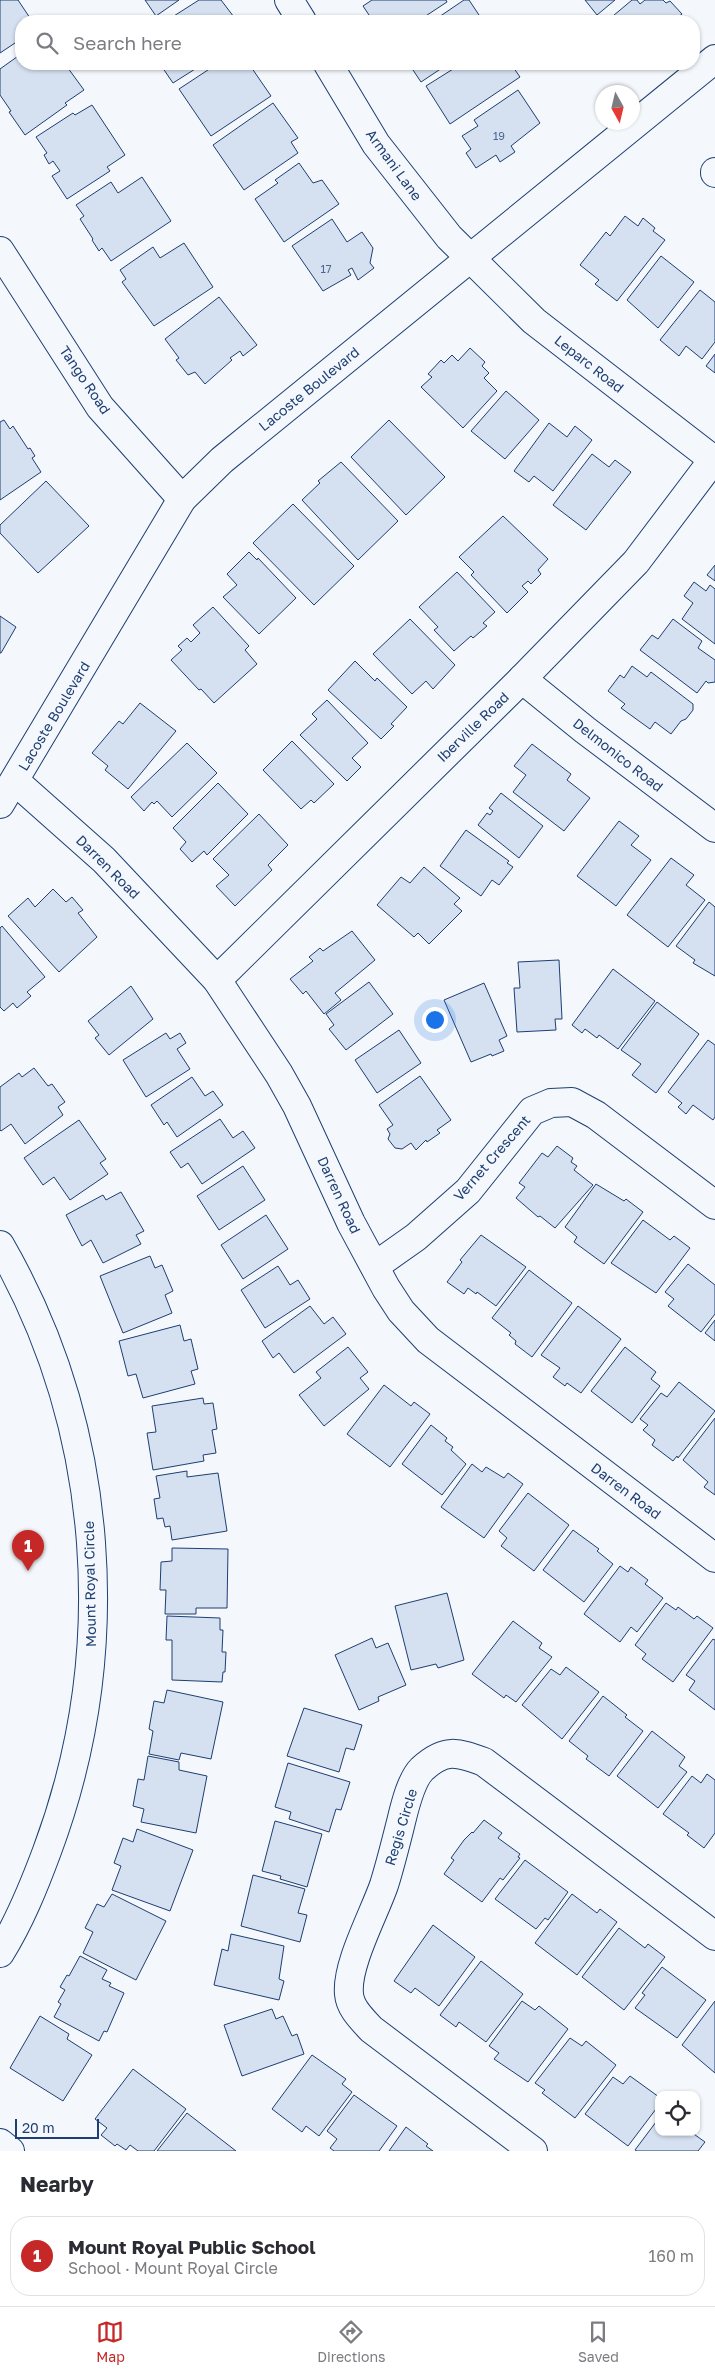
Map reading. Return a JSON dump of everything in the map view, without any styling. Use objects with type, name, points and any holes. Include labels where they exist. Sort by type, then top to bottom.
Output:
[{"type":"street","points":[[290,0],[299,15]]},
{"type":"street","name":"Lacoste Boulevard","points":[[0,804],[182,499],[222,460],[715,59]]},
{"type":"street","name":"Armani Lane","points":[[332,70],[376,144],[441,229],[470,258]]},
{"type":"street","name":"Tango Road","points":[[2,257],[100,407],[182,499]]},
{"type":"street","name":"Leparc Road","points":[[470,258],[534,321],[714,460]]},
{"type":"street","name":"Iberville Road","points":[[216,980],[522,679],[636,562],[714,460]]},
{"type":"street","name":"Delmonico Road","points":[[522,679],[585,730],[715,828]]},
{"type":"street","name":"Darren Road","points":[[15,781],[104,860],[216,980],[279,1074],[297,1106],[351,1223],[375,1266],[402,1311],[428,1340],[715,1558]]},
{"type":"street","name":"Vernet Crescent","points":[[375,1266],[416,1237],[468,1191],[532,1111],[551,1103],[572,1102],[596,1114],[715,1205]]},
{"type":"street","name":"Mount Royal Circle","points":[[0,1245],[43,1330],[65,1397],[74,1432],[89,1513],[94,1621],[90,1685],[77,1749],[60,1815],[27,1902],[0,1953]]},
{"type":"street","name":"Regis Circle","points":[[533,2151],[371,2029],[355,2011],[349,1994],[350,1977],[384,1884],[408,1796],[420,1771],[436,1758],[458,1753],[484,1762],[715,1936]]},
{"type":"street","points":[[0,2143],[10,2151]]},
{"type":"building","points":[[0,0],[18,0],[28,15],[15,15],[15,43],[0,53]]},
{"type":"building","points":[[145,0],[179,0],[157,15],[155,15]]},
{"type":"building","points":[[199,0],[221,0],[232,15],[175,15]]},
{"type":"building","points":[[372,0],[446,0],[447,2],[427,15],[369,15],[363,6]]},
{"type":"building","points":[[464,0],[469,0],[479,15],[442,15]]},
{"type":"building","points":[[585,0],[615,0],[597,15]]},
{"type":"building","points":[[632,0],[637,0],[640,4],[645,0],[663,0],[666,3],[670,1],[682,14],[681,15],[614,15]]},
{"type":"building","points":[[15,58],[15,70],[69,70],[84,90],[65,103],[67,105],[25,135],[0,95],[0,69]]},
{"type":"building","points":[[164,70],[194,70],[173,83]]},
{"type":"building","points":[[208,70],[253,70],[271,96],[211,136],[179,89]]},
{"type":"building","points":[[413,70],[439,70],[421,82]]},
{"type":"building","points":[[451,70],[515,70],[520,77],[450,124],[426,86]]},
{"type":"building","points":[[518,90],[540,123],[511,146],[515,152],[500,162],[496,155],[476,168],[466,153],[471,149],[462,136],[478,126],[474,120]]},
{"type":"building","points":[[273,103],[298,138],[291,142],[298,153],[244,190],[213,145]]},
{"type":"building","points":[[92,105],[125,155],[107,167],[110,171],[67,199],[52,176],[60,171],[53,161],[49,164],[44,155],[47,153],[36,137],[73,113],[75,115]]},
{"type":"building","points":[[299,163],[313,183],[322,180],[339,204],[284,242],[255,199],[278,183],[275,180]]},
{"type":"building","points":[[142,177],[171,221],[111,261],[102,248],[99,251],[92,240],[80,219],[84,216],[76,205],[111,182],[118,193]]},
{"type":"building","points":[[625,216],[638,226],[643,218],[655,228],[653,231],[665,240],[617,301],[595,284],[599,280],[580,265],[606,232],[610,236]]},
{"type":"building","points":[[332,219],[347,242],[362,232],[373,248],[370,263],[374,268],[358,280],[352,268],[348,270],[351,275],[323,291],[292,246]]},
{"type":"building","points":[[184,243],[213,287],[154,326],[122,282],[126,279],[120,270],[153,247],[160,258]]},
{"type":"building","points":[[661,256],[694,282],[658,328],[627,300]]},
{"type":"building","points":[[700,290],[715,302],[715,342],[702,359],[686,346],[679,356],[660,340]]},
{"type":"building","points":[[219,297],[257,345],[243,356],[240,351],[230,358],[232,360],[205,384],[195,372],[188,375],[176,360],[179,358],[165,339]]},
{"type":"building","points":[[470,348],[485,362],[482,366],[489,373],[484,378],[497,391],[463,428],[421,387],[432,377],[428,374],[441,360],[444,363],[452,355],[458,361]]},
{"type":"building","points":[[715,354],[715,373],[706,366]]},
{"type":"building","points":[[506,391],[539,420],[505,459],[471,431]]},
{"type":"building","points":[[4,420],[10,429],[13,426],[28,449],[30,448],[35,456],[32,458],[41,472],[0,500],[0,422]]},
{"type":"building","points":[[389,420],[445,477],[406,515],[351,457]]},
{"type":"building","points":[[549,423],[567,437],[575,426],[592,440],[553,491],[534,476],[529,482],[514,471]]},
{"type":"building","points":[[592,454],[609,467],[615,460],[631,472],[586,530],[553,505]]},
{"type":"building","points":[[341,462],[398,521],[358,560],[302,500],[320,483],[318,481]]},
{"type":"building","points":[[46,481],[89,526],[38,573],[0,533],[0,525]]},
{"type":"building","points":[[293,504],[354,566],[314,605],[253,543]]},
{"type":"building","points":[[503,516],[548,559],[538,570],[541,574],[531,584],[528,581],[522,586],[528,592],[507,613],[471,575],[474,572],[459,557]]},
{"type":"building","points":[[249,552],[257,560],[258,558],[296,598],[259,634],[223,597],[237,585],[227,574]]},
{"type":"building","points":[[715,565],[715,581],[707,575]]},
{"type":"building","points":[[457,572],[495,612],[483,623],[487,626],[473,638],[471,636],[454,651],[434,630],[438,627],[419,607]]},
{"type":"building","points":[[694,582],[706,591],[710,585],[715,589],[715,644],[682,619],[693,603],[684,596]]},
{"type":"building","points":[[213,607],[249,646],[245,650],[257,664],[214,703],[171,660],[182,650],[178,646],[187,638],[191,642],[200,633],[193,625]]},
{"type":"building","points":[[0,616],[16,627],[1,653],[0,653]]},
{"type":"building","points":[[410,619],[455,665],[433,689],[426,681],[412,694],[373,654]]},
{"type":"building","points":[[673,619],[702,641],[698,648],[715,660],[715,682],[708,683],[706,681],[697,693],[640,650],[652,635],[658,639]]},
{"type":"building","points":[[355,661],[375,681],[377,678],[407,707],[391,724],[394,726],[381,739],[328,690]]},
{"type":"building","points":[[632,666],[647,677],[651,672],[693,704],[693,710],[671,734],[655,722],[650,729],[621,708],[625,704],[608,691],[620,675],[624,678]]},
{"type":"building","points":[[327,700],[368,743],[352,758],[361,767],[347,781],[300,735],[317,719],[312,714]]},
{"type":"building","points":[[140,703],[176,731],[128,789],[105,770],[108,766],[92,753],[119,721],[123,724]]},
{"type":"building","points":[[292,741],[334,784],[314,803],[311,800],[301,809],[263,770]]},
{"type":"building","points":[[187,743],[217,773],[172,817],[157,801],[154,804],[152,802],[144,811],[131,797]]},
{"type":"building","points":[[532,744],[571,774],[567,780],[590,798],[564,831],[513,792],[526,775],[514,766]]},
{"type":"building","points":[[218,783],[248,814],[207,855],[204,851],[192,862],[180,849],[186,842],[173,828]]},
{"type":"building","points":[[501,793],[543,826],[519,858],[478,825],[487,813],[490,815],[493,811],[489,808]]},
{"type":"building","points":[[259,814],[288,845],[268,865],[272,870],[235,906],[216,886],[229,875],[213,859]]},
{"type":"building","points":[[619,821],[639,836],[631,845],[651,860],[616,906],[577,876]]},
{"type":"building","points":[[466,830],[509,861],[507,863],[513,867],[499,885],[492,880],[481,896],[440,866]]},
{"type":"building","points":[[671,858],[694,875],[686,885],[705,900],[668,947],[627,915]]},
{"type":"building","points":[[424,867],[460,898],[454,904],[462,911],[429,944],[418,933],[414,937],[377,905],[401,877],[410,883]]},
{"type":"building","points":[[53,889],[66,902],[72,897],[83,910],[78,913],[97,937],[59,972],[8,916],[28,898],[35,907]]},
{"type":"building","points":[[709,902],[715,907],[715,976],[693,963],[695,960],[676,946]]},
{"type":"building","points":[[2,926],[45,977],[27,992],[31,996],[17,1008],[13,1003],[4,1011],[0,1007],[0,928]]},
{"type":"building","points":[[352,931],[375,960],[335,993],[341,1000],[324,1014],[306,991],[303,994],[290,979],[313,961],[309,957],[320,948],[323,951]]},
{"type":"building","points":[[559,960],[562,1019],[555,1019],[556,1030],[517,1032],[514,988],[520,988],[518,962]]},
{"type":"building","points":[[613,969],[655,1001],[618,1049],[599,1035],[597,1038],[585,1029],[582,1033],[572,1025]]},
{"type":"building","points":[[369,982],[393,1014],[346,1050],[329,1029],[334,1025],[326,1014]]},
{"type":"building","points":[[484,983],[507,1036],[499,1040],[504,1051],[471,1062],[444,1000]]},
{"type":"building","points":[[131,986],[153,1019],[109,1055],[95,1038],[99,1035],[88,1021]]},
{"type":"building","points":[[657,1002],[699,1034],[656,1093],[632,1075],[641,1064],[621,1050]]},
{"type":"building","points":[[399,1030],[421,1063],[377,1093],[355,1060]]},
{"type":"building","points":[[166,1033],[170,1039],[180,1033],[186,1043],[177,1049],[190,1069],[146,1097],[123,1060]]},
{"type":"building","points":[[708,1040],[715,1045],[715,1117],[713,1120],[693,1105],[686,1114],[678,1107],[682,1103],[668,1092]]},
{"type":"building","points":[[34,1068],[48,1086],[52,1084],[65,1102],[58,1107],[63,1115],[25,1144],[11,1124],[0,1130],[0,1087],[19,1073],[22,1077]]},
{"type":"building","points":[[420,1076],[451,1120],[437,1130],[440,1133],[427,1142],[426,1140],[416,1150],[411,1143],[402,1149],[395,1148],[388,1139],[390,1134],[387,1129],[393,1125],[379,1105]]},
{"type":"building","points":[[192,1077],[205,1096],[213,1091],[223,1105],[177,1137],[167,1122],[164,1125],[151,1105]]},
{"type":"building","points":[[220,1119],[233,1138],[243,1131],[255,1148],[202,1184],[188,1163],[181,1168],[170,1152]]},
{"type":"building","points":[[79,1120],[106,1159],[100,1163],[108,1174],[70,1200],[54,1177],[43,1185],[24,1158]]},
{"type":"building","points":[[557,1146],[573,1158],[571,1162],[577,1166],[574,1170],[593,1185],[555,1228],[540,1216],[538,1217],[516,1198],[525,1187],[519,1183],[542,1153],[548,1157]]},
{"type":"building","points":[[243,1166],[265,1200],[219,1230],[197,1196]]},
{"type":"building","points":[[596,1184],[624,1201],[626,1199],[643,1212],[604,1264],[574,1242],[577,1237],[565,1227]]},
{"type":"building","points":[[121,1192],[144,1231],[136,1235],[141,1244],[103,1263],[91,1240],[82,1246],[66,1215],[103,1195],[106,1200]]},
{"type":"building","points":[[266,1215],[288,1249],[243,1279],[221,1245]]},
{"type":"building","points":[[643,1220],[670,1240],[674,1236],[690,1248],[656,1293],[611,1263]]},
{"type":"building","points":[[481,1235],[526,1267],[496,1306],[477,1292],[476,1294],[468,1288],[464,1294],[447,1282],[462,1262],[460,1260]]},
{"type":"building","points":[[150,1256],[155,1268],[162,1265],[173,1291],[165,1295],[172,1313],[123,1333],[100,1276]]},
{"type":"building","points":[[688,1264],[715,1285],[715,1314],[701,1332],[668,1306],[674,1299],[665,1292]]},
{"type":"building","points":[[278,1266],[290,1285],[298,1280],[310,1299],[265,1328],[241,1290]]},
{"type":"building","points":[[529,1270],[572,1303],[532,1357],[515,1344],[516,1341],[509,1335],[511,1333],[492,1318]]},
{"type":"building","points":[[310,1306],[324,1324],[333,1317],[346,1334],[294,1373],[279,1353],[273,1358],[262,1341]]},
{"type":"building","points":[[578,1306],[621,1339],[581,1393],[567,1383],[565,1386],[553,1377],[560,1368],[541,1355]]},
{"type":"building","points":[[715,1320],[715,1341],[705,1333]]},
{"type":"building","points":[[180,1325],[184,1341],[191,1339],[198,1369],[191,1371],[195,1384],[143,1398],[136,1374],[128,1376],[119,1341]]},
{"type":"building","points":[[348,1347],[368,1372],[360,1378],[369,1389],[324,1426],[299,1395],[321,1378],[316,1372]]},
{"type":"building","points":[[625,1347],[656,1372],[651,1379],[660,1386],[632,1423],[591,1391]]},
{"type":"building","points":[[679,1382],[715,1411],[678,1458],[677,1456],[673,1461],[652,1445],[655,1440],[643,1430],[648,1425],[640,1419],[661,1393],[667,1397]]},
{"type":"building","points":[[384,1385],[411,1406],[414,1402],[430,1414],[390,1467],[347,1434]]},
{"type":"building","points":[[203,1398],[204,1404],[213,1403],[217,1429],[212,1430],[216,1453],[203,1455],[204,1461],[153,1470],[147,1433],[156,1432],[152,1406]]},
{"type":"building","points":[[715,1418],[715,1495],[704,1487],[708,1482],[683,1460]]},
{"type":"building","points":[[431,1425],[447,1438],[445,1441],[453,1447],[451,1450],[466,1464],[442,1495],[402,1464]]},
{"type":"building","points":[[472,1464],[482,1472],[486,1467],[504,1478],[508,1473],[523,1484],[484,1538],[441,1507]]},
{"type":"building","points":[[187,1471],[187,1477],[218,1473],[227,1531],[172,1540],[170,1526],[165,1527],[163,1518],[157,1519],[154,1499],[160,1498],[156,1476]]},
{"type":"building","points":[[528,1493],[569,1525],[534,1571],[501,1546],[507,1538],[499,1531]]},
{"type":"building","points":[[573,1530],[599,1549],[597,1551],[613,1564],[584,1602],[543,1570]]},
{"type":"building","points":[[172,1548],[228,1549],[227,1608],[196,1608],[196,1614],[165,1614],[166,1590],[160,1590],[161,1562],[172,1561]]},
{"type":"building","points":[[620,1566],[628,1572],[631,1567],[648,1580],[645,1584],[663,1598],[637,1632],[631,1627],[620,1642],[584,1614]]},
{"type":"building","points":[[447,1593],[464,1660],[438,1668],[436,1664],[411,1670],[395,1606]]},
{"type":"building","points":[[666,1603],[676,1610],[678,1607],[694,1619],[697,1616],[713,1628],[673,1682],[642,1659],[646,1654],[635,1645]]},
{"type":"building","points":[[167,1616],[220,1618],[220,1630],[223,1630],[222,1652],[226,1652],[225,1672],[223,1672],[222,1682],[172,1680],[172,1640],[166,1640]]},
{"type":"building","points":[[513,1621],[542,1643],[539,1648],[552,1657],[516,1702],[506,1695],[504,1698],[472,1674]]},
{"type":"building","points":[[372,1638],[376,1648],[388,1643],[406,1685],[378,1697],[379,1701],[359,1710],[335,1655]]},
{"type":"building","points":[[713,1639],[715,1640],[715,1710],[689,1690],[695,1681],[686,1675]]},
{"type":"building","points":[[566,1667],[599,1692],[562,1739],[522,1705],[551,1669],[560,1675]]},
{"type":"building","points":[[167,1690],[223,1702],[211,1759],[181,1753],[179,1760],[149,1754],[153,1731],[149,1729],[154,1701],[164,1703]]},
{"type":"building","points":[[603,1696],[627,1715],[625,1717],[643,1731],[609,1776],[586,1759],[588,1756],[569,1741]]},
{"type":"building","points":[[304,1708],[362,1725],[354,1750],[346,1748],[339,1772],[287,1756]]},
{"type":"building","points":[[652,1731],[685,1757],[679,1766],[687,1772],[658,1808],[617,1776]]},
{"type":"building","points":[[148,1756],[179,1762],[179,1770],[207,1776],[196,1833],[141,1822],[144,1809],[133,1806],[138,1779],[144,1780]]},
{"type":"building","points":[[288,1763],[350,1782],[341,1810],[336,1809],[329,1832],[289,1819],[291,1812],[275,1807]]},
{"type":"building","points":[[707,1774],[715,1780],[715,1833],[704,1848],[687,1835],[689,1833],[663,1814],[692,1776],[701,1783]]},
{"type":"building","points":[[484,1820],[502,1833],[498,1838],[520,1854],[518,1857],[520,1858],[503,1880],[500,1878],[482,1902],[444,1874],[454,1860],[451,1858],[464,1840]]},
{"type":"building","points":[[275,1821],[322,1834],[307,1887],[280,1879],[281,1876],[262,1871]]},
{"type":"building","points":[[137,1829],[193,1850],[170,1911],[112,1890],[121,1866],[114,1863],[123,1838],[133,1842]]},
{"type":"building","points":[[525,1860],[568,1892],[548,1920],[545,1918],[536,1929],[495,1899]]},
{"type":"building","points":[[253,1875],[305,1889],[298,1913],[307,1915],[300,1942],[241,1926]]},
{"type":"building","points":[[112,1894],[166,1921],[136,1980],[83,1953],[93,1932],[85,1928],[97,1904],[104,1907]]},
{"type":"building","points":[[572,1894],[597,1913],[600,1909],[617,1922],[577,1975],[535,1943]]},
{"type":"building","points":[[433,1925],[475,1957],[439,2006],[415,1988],[411,1993],[394,1981]]},
{"type":"building","points":[[619,1928],[645,1948],[648,1944],[665,1957],[624,2010],[582,1977]]},
{"type":"building","points":[[231,1934],[284,1946],[279,1979],[284,1981],[279,2000],[214,1985],[222,1949],[228,1951]]},
{"type":"building","points":[[80,1956],[107,1970],[102,1979],[111,1983],[109,1986],[124,1993],[107,2032],[104,2031],[99,2041],[54,2017],[61,2004],[58,2002],[65,1990],[60,1987],[67,1975],[69,1976]]},
{"type":"building","points":[[481,1961],[523,1994],[486,2042],[459,2022],[456,2027],[440,2015]]},
{"type":"building","points":[[662,1967],[706,2000],[677,2038],[635,2008],[645,1995],[642,1993]]},
{"type":"building","points":[[522,2001],[535,2010],[539,2006],[568,2029],[528,2082],[494,2059],[499,2053],[489,2046]]},
{"type":"building","points":[[715,2001],[715,2073],[682,2045]]},
{"type":"building","points":[[272,2009],[276,2019],[283,2016],[292,2036],[297,2034],[304,2054],[242,2076],[224,2025]]},
{"type":"building","points":[[40,2016],[69,2034],[67,2039],[92,2055],[63,2101],[10,2068]]},
{"type":"building","points":[[570,2038],[582,2046],[586,2041],[616,2065],[575,2118],[542,2093],[545,2090],[535,2083]]},
{"type":"building","points":[[312,2055],[346,2079],[342,2084],[352,2092],[319,2136],[306,2126],[302,2132],[272,2109]]},
{"type":"building","points":[[133,2069],[186,2109],[154,2151],[138,2151],[130,2145],[126,2150],[117,2144],[115,2146],[101,2135],[107,2128],[95,2119]]},
{"type":"building","points":[[630,2076],[655,2094],[655,2110],[628,2146],[585,2114],[613,2077],[623,2084]]},
{"type":"building","points":[[354,2095],[397,2126],[379,2151],[334,2151],[330,2148],[337,2139],[327,2131]]},
{"type":"building","points":[[187,2113],[236,2151],[157,2151]]},
{"type":"building","points":[[655,2123],[655,2136],[697,2136],[705,2142],[698,2151],[635,2150]]},
{"type":"building","points":[[406,2127],[428,2144],[426,2146],[433,2151],[389,2151]]},
{"type":"place","name":"Mount Royal Public School","points":[[28,1571]]}]
